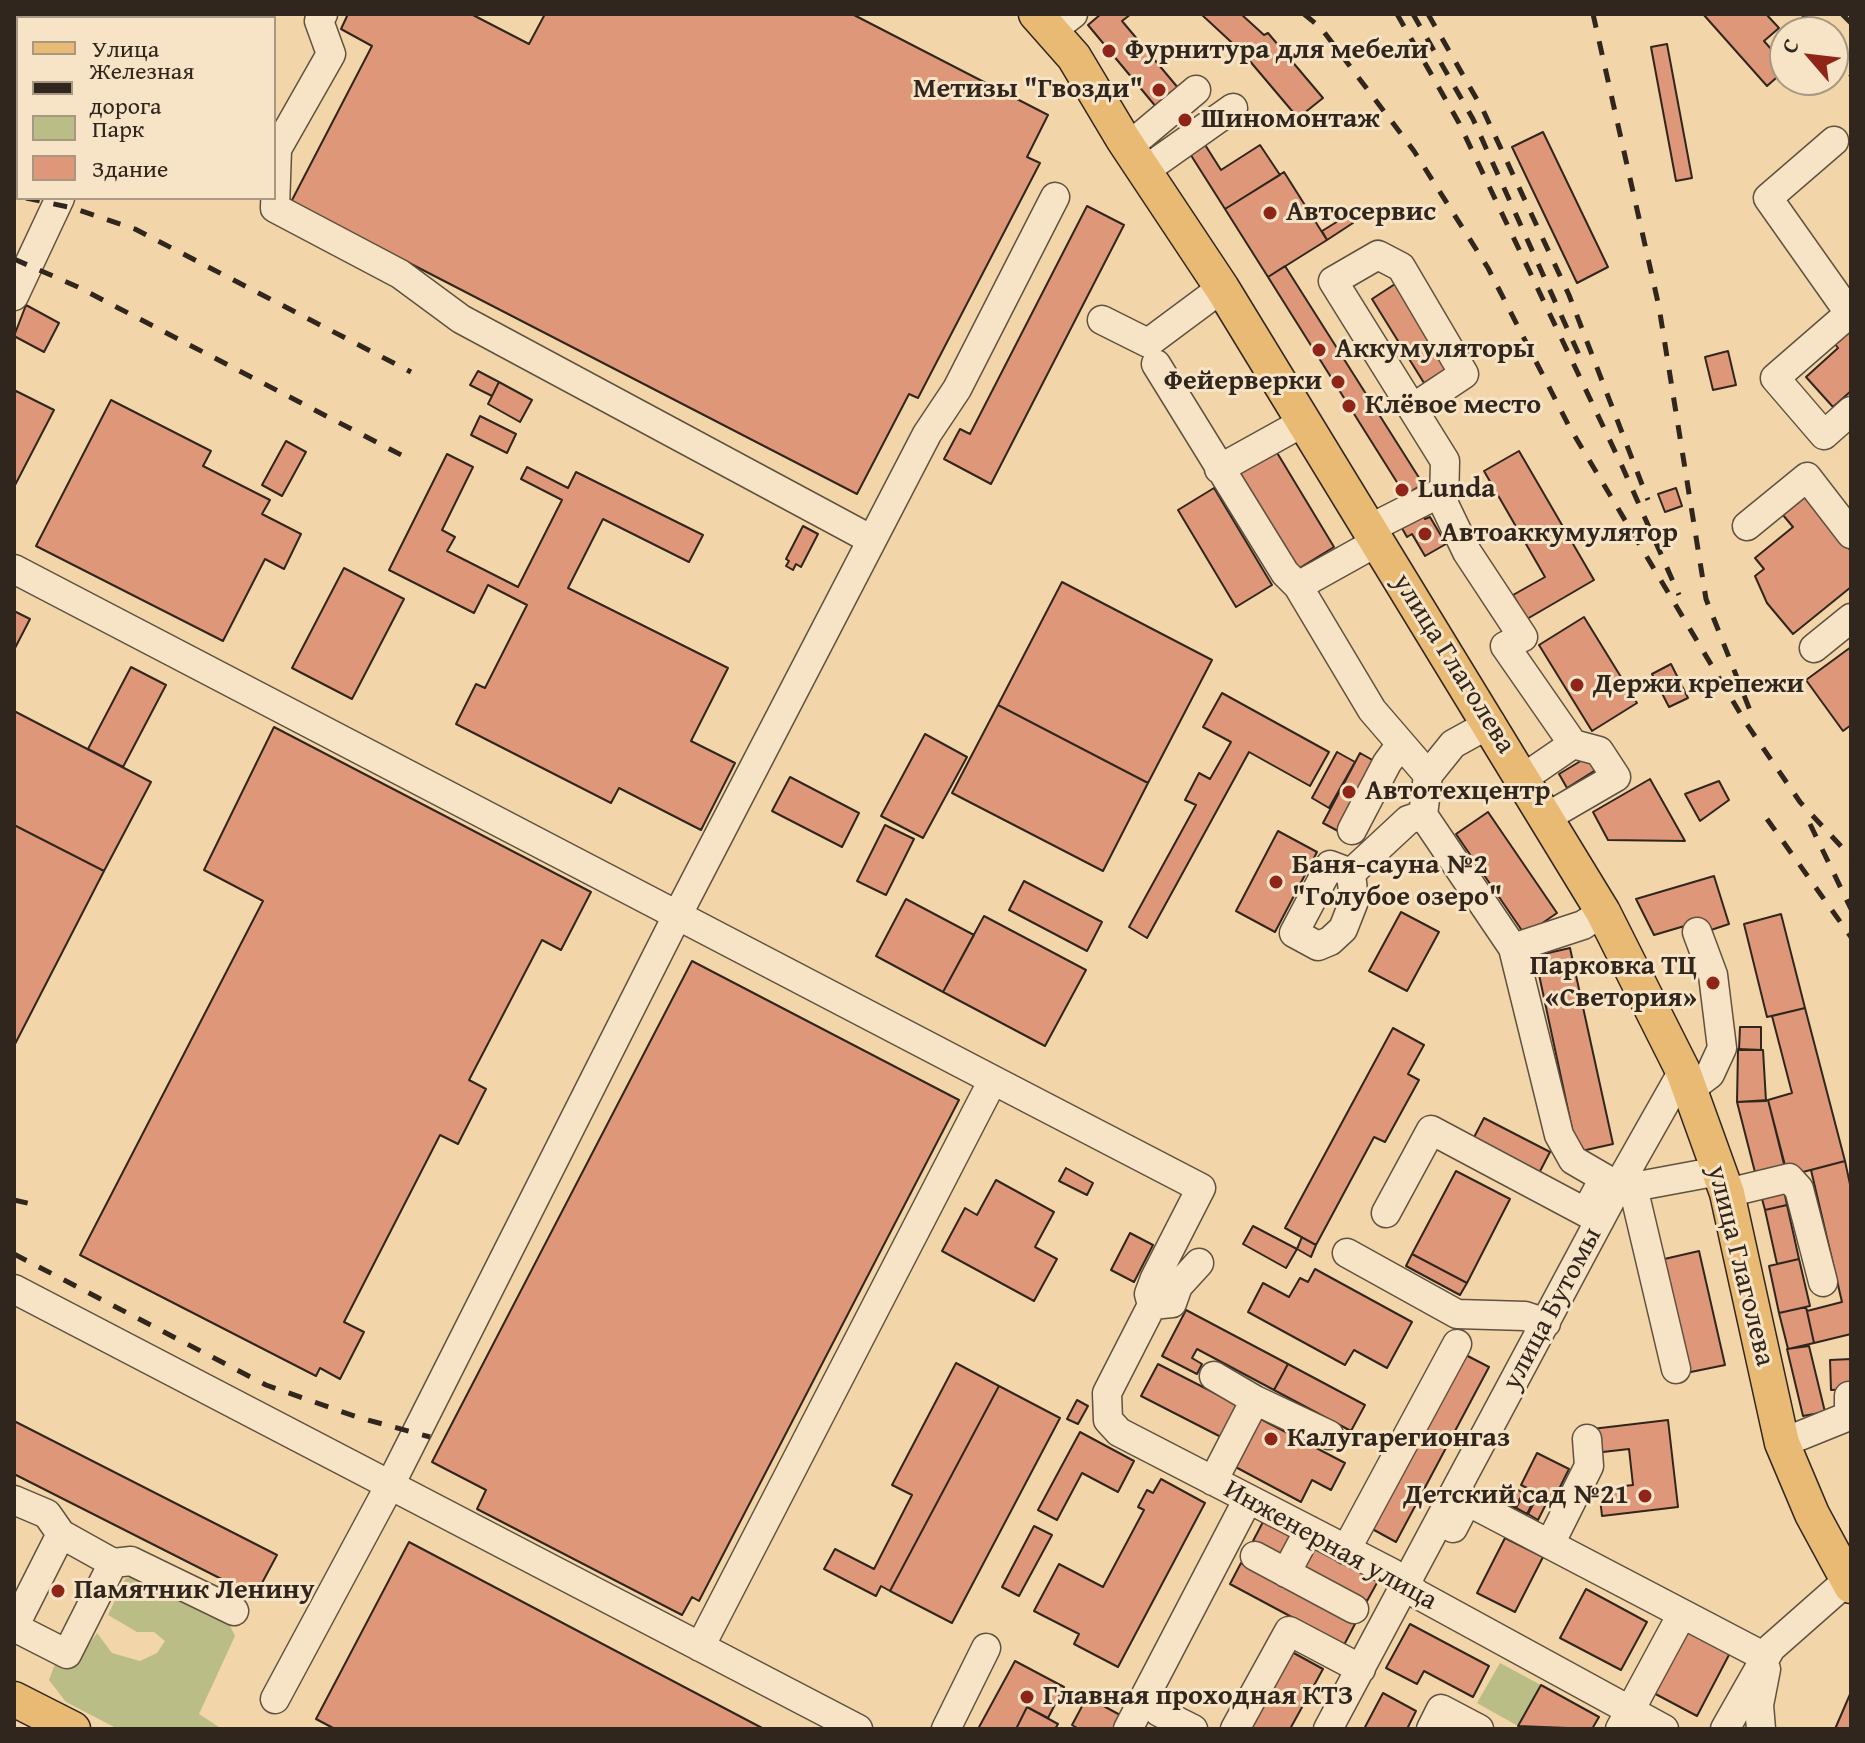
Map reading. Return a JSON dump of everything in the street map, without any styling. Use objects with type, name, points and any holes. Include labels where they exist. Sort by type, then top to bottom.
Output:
[{"type":"main road","name":"улица Глаголева","points":[[1053,20],[1136,159],[1222,288],[1302,423],[1491,723],[1603,912],[1686,1080],[1723,1182],[1782,1443],[1846,1568]]},
{"type":"main road","points":[[14,1699],[59,1726]]},
{"type":"street","points":[[276,149],[331,54],[319,21],[323,14]]},
{"type":"street","points":[[1136,159],[1196,90]]},
{"type":"street","points":[[1136,159],[1233,108]]},
{"type":"street","points":[[1834,141],[1768,198],[1850,313],[1775,378],[1824,435],[1851,411]]},
{"type":"street","points":[[275,1699],[390,1485],[678,914],[927,434],[957,389],[1055,197]]},
{"type":"street","points":[[14,296],[59,200]]},
{"type":"street","points":[[275,200],[275,208],[400,274],[461,319],[872,540]]},
{"type":"street","points":[[1413,408],[1464,374],[1401,267],[1378,255],[1333,281],[1445,461],[1442,492],[1467,552],[1523,637],[1505,646],[1573,744],[1599,751],[1616,777],[1547,817]]},
{"type":"street","points":[[1102,320],[1148,343],[1222,288]]},
{"type":"street","points":[[1156,364],[1285,573],[1298,586],[1372,710],[1428,775]]},
{"type":"street","points":[[1219,469],[1302,423]]},
{"type":"street","points":[[1747,526],[1807,477],[1851,534]]},
{"type":"street","points":[[1298,586],[1442,492]]},
{"type":"street","points":[[14,569],[1201,1188],[1155,1278],[1149,1294],[1152,1305],[1172,1303],[1178,1286],[1199,1263]]},
{"type":"street","points":[[1814,648],[1851,618]]},
{"type":"street","points":[[1491,723],[1453,744],[1428,775],[1423,815],[1513,948],[1559,1135],[1573,1160],[1619,1183],[1789,1178],[1799,1189],[1823,1282]]},
{"type":"street","points":[[1352,830],[1387,763],[1401,744]]},
{"type":"street","points":[[1522,779],[1573,744]]},
{"type":"street","points":[[1351,873],[1408,820],[1423,815]]},
{"type":"street","points":[[1513,948],[1583,925],[1603,912]]},
{"type":"street","name":"улица Бутомы","points":[[1328,1729],[1361,1669],[1411,1590],[1546,1323],[1593,1216],[1619,1183],[1686,1080],[1710,1074],[1722,1048],[1713,975],[1697,932]]},
{"type":"street","points":[[700,1647],[993,1080]]},
{"type":"street","points":[[1386,1213],[1431,1130],[1593,1216]]},
{"type":"street","points":[[1619,1183],[1676,1369]]},
{"type":"street","points":[[1347,1253],[1457,1314],[1525,1316],[1546,1323]]},
{"type":"street","points":[[14,1289],[858,1729]]},
{"type":"street","name":"Инженерная улица","points":[[1152,1305],[1107,1393],[1108,1420],[1119,1432],[1392,1573],[1411,1590],[1625,1720],[1664,1729]]},
{"type":"street","points":[[1346,1550],[1457,1344]]},
{"type":"street","points":[[1214,1376],[1255,1400],[1329,1435]]},
{"type":"street","points":[[1782,1443],[1849,1416],[1849,1396]]},
{"type":"street","points":[[1213,1481],[1255,1400]]},
{"type":"street","points":[[1550,1544],[1589,1466],[1587,1439]]},
{"type":"street","points":[[1128,1729],[1248,1499]]},
{"type":"street","points":[[14,1500],[47,1514],[61,1534],[113,1563],[131,1561],[234,1611]]},
{"type":"street","points":[[1411,1590],[1467,1501],[1765,1657]]},
{"type":"street","points":[[1286,1573],[1309,1530]]},
{"type":"street","points":[[61,1534],[14,1627],[67,1654],[113,1563]]},
{"type":"street","points":[[1255,1556],[1354,1609]]},
{"type":"street","points":[[1725,1729],[1765,1657],[1846,1568]]},
{"type":"street","points":[[1625,1720],[1682,1614]]},
{"type":"street","points":[[1235,1729],[1289,1631],[1361,1669]]},
{"type":"street","points":[[946,1729],[986,1648]]},
{"type":"street","points":[[1761,1729],[1759,1705],[1767,1677],[1765,1657]]},
{"type":"street","points":[[1431,1729],[1441,1709],[1479,1729]]},
{"type":"street","points":[[1159,1712],[1193,1729]]},
{"type":"green space","points":[[136,1574],[226,1618],[235,1636],[199,1714],[222,1729],[118,1729],[66,1702],[49,1680],[56,1661],[83,1652],[97,1633],[112,1653],[140,1661],[157,1653],[165,1641],[154,1632],[137,1632],[108,1615],[125,1579]]},
{"type":"green space","points":[[1500,1663],[1541,1685],[1518,1726],[1477,1703]]},
{"type":"building","points":[[348,14],[471,14],[529,44],[545,14],[852,14],[1048,115],[1027,157],[1040,163],[918,398],[909,394],[857,494],[291,202],[372,46],[341,29]]},
{"type":"building","points":[[1101,14],[1131,14],[1122,21],[1179,89],[1157,108],[1088,25]]},
{"type":"building","points":[[1201,14],[1241,14],[1264,35],[1268,33],[1323,98],[1298,118],[1243,53]]},
{"type":"building","points":[[1703,14],[1766,14],[1769,17],[1769,37],[1764,41],[1769,47],[1767,86]]},
{"type":"building","points":[[1667,44],[1692,178],[1676,181],[1651,47]]},
{"type":"building","points":[[14,132],[16,176],[14,175]]},
{"type":"building","points":[[1543,132],[1608,267],[1577,283],[1512,147]]},
{"type":"building","points":[[1202,140],[1221,170],[1260,145],[1280,175],[1225,209],[1187,149]]},
{"type":"building","points":[[1284,172],[1327,240],[1268,277],[1225,209]]},
{"type":"building","points":[[1087,206],[1124,225],[991,484],[944,459],[960,429],[970,434]]},
{"type":"building","points":[[1348,215],[1353,223],[1327,240],[1322,231]]},
{"type":"building","points":[[1285,266],[1423,484],[1405,495],[1268,277]]},
{"type":"building","points":[[1395,284],[1448,368],[1424,383],[1372,299]]},
{"type":"building","points":[[26,305],[59,323],[44,352],[14,336]]},
{"type":"building","points":[[1851,321],[1851,391],[1833,407],[1806,377],[1838,348],[1831,339]]},
{"type":"building","points":[[1728,351],[1736,385],[1713,390],[1705,357]]},
{"type":"building","points":[[478,371],[499,382],[492,396],[470,385]]},
{"type":"building","points":[[499,382],[532,400],[520,422],[488,404]]},
{"type":"building","points":[[16,391],[54,410],[14,487],[14,395]]},
{"type":"building","points":[[111,400],[211,451],[203,466],[270,500],[262,514],[301,534],[284,569],[265,559],[223,641],[36,546]]},
{"type":"building","points":[[480,416],[516,434],[507,453],[471,435]]},
{"type":"building","points":[[286,441],[306,452],[282,496],[262,485]]},
{"type":"building","points":[[1276,451],[1334,547],[1298,569],[1240,473]]},
{"type":"building","points":[[1519,451],[1594,580],[1527,619],[1513,595],[1545,577],[1484,471]]},
{"type":"building","points":[[447,454],[473,467],[442,530],[455,537],[447,551],[518,587],[562,500],[521,479],[527,467],[568,488],[576,472],[703,535],[689,562],[603,519],[568,588],[728,668],[691,741],[735,763],[701,830],[619,788],[611,803],[456,724],[476,684],[485,688],[527,605],[488,585],[474,613],[389,570]]},
{"type":"building","points":[[1214,488],[1272,585],[1236,607],[1178,510]]},
{"type":"building","points":[[1676,488],[1682,506],[1665,512],[1658,494]]},
{"type":"building","points":[[1806,496],[1851,551],[1851,587],[1793,634],[1767,603],[1755,576],[1764,569],[1755,558],[1793,527],[1783,515]]},
{"type":"building","points":[[1420,510],[1425,519],[1430,517],[1446,544],[1425,556],[1412,534],[1407,537],[1399,523]]},
{"type":"building","points":[[803,526],[818,534],[801,567],[796,564],[793,570],[786,566],[789,561],[786,559]]},
{"type":"building","points":[[344,568],[404,599],[352,699],[292,668]]},
{"type":"building","points":[[1062,582],[1212,660],[1148,783],[998,705]]},
{"type":"building","points":[[14,611],[30,619],[14,650]]},
{"type":"building","points":[[1584,617],[1637,703],[1592,731],[1539,645]]},
{"type":"building","points":[[1851,647],[1851,725],[1843,731],[1806,680]]},
{"type":"building","points":[[1671,664],[1688,698],[1669,707],[1652,674]]},
{"type":"building","points":[[131,667],[166,685],[123,767],[88,749]]},
{"type":"building","points":[[1222,693],[1329,752],[1310,786],[1249,752],[1147,938],[1129,927],[1196,805],[1185,800],[1199,773],[1210,779],[1231,742],[1203,727]]},
{"type":"building","points":[[998,705],[1148,783],[1103,871],[952,793]]},
{"type":"building","points":[[14,711],[151,782],[104,871],[14,825]]},
{"type":"building","points":[[274,727],[591,892],[561,950],[542,940],[469,1080],[486,1089],[458,1144],[440,1135],[344,1322],[364,1332],[340,1379],[320,1368],[316,1376],[80,1255],[263,901],[204,870]]},
{"type":"building","points":[[925,734],[967,757],[923,838],[881,816]]},
{"type":"building","points":[[1337,752],[1355,762],[1329,808],[1312,798]]},
{"type":"building","name":"Автотехцентр","points":[[1360,753],[1376,762],[1338,831],[1323,823]]},
{"type":"building","points":[[1594,753],[1602,766],[1567,788],[1559,774]]},
{"type":"building","points":[[790,777],[859,813],[842,847],[772,811]]},
{"type":"building","points":[[1650,779],[1685,841],[1608,840],[1593,812]]},
{"type":"building","points":[[1719,781],[1729,800],[1700,821],[1685,794]]},
{"type":"building","points":[[1488,812],[1557,913],[1525,935],[1456,834]]},
{"type":"building","points":[[14,825],[104,871],[14,1046]]},
{"type":"building","points":[[885,825],[914,839],[886,895],[857,881]]},
{"type":"building","name":"Баня-сауна №2 \"Голубое озеро\"","points":[[1278,831],[1317,852],[1275,932],[1236,911]]},
{"type":"building","points":[[1714,876],[1729,924],[1708,931],[1705,920],[1654,935],[1636,899]]},
{"type":"building","points":[[1024,881],[1102,922],[1087,951],[1009,910]]},
{"type":"building","points":[[906,899],[974,935],[943,992],[876,956]]},
{"type":"building","points":[[1401,912],[1439,932],[1407,991],[1369,971]]},
{"type":"building","points":[[1781,914],[1805,1008],[1767,1017],[1744,924]]},
{"type":"building","points":[[984,916],[1086,970],[1045,1046],[943,992]]},
{"type":"building","points":[[1570,948],[1613,1144],[1577,1152],[1535,956]]},
{"type":"building","points":[[692,961],[959,1100],[699,1601],[692,1597],[682,1615],[477,1509],[486,1490],[432,1462]]},
{"type":"building","points":[[1805,1008],[1845,1161],[1799,1173],[1786,1172],[1768,1100],[1792,1093],[1772,1016]]},
{"type":"building","points":[[1740,1027],[1761,1027],[1761,1050],[1739,1050]]},
{"type":"building","points":[[1393,1028],[1424,1045],[1408,1074],[1419,1080],[1385,1142],[1374,1137],[1316,1245],[1285,1228]]},
{"type":"building","points":[[1738,1049],[1763,1050],[1766,1101],[1737,1102]]},
{"type":"building","points":[[1768,1100],[1787,1173],[1757,1180],[1737,1102]]},
{"type":"building","points":[[1484,1118],[1550,1152],[1536,1179],[1470,1145]]},
{"type":"building","points":[[1845,1161],[1851,1189],[1851,1334],[1814,1343],[1807,1311],[1842,1302],[1811,1170]]},
{"type":"building","points":[[1066,1168],[1093,1183],[1087,1195],[1059,1181]]},
{"type":"building","points":[[1456,1171],[1510,1199],[1467,1283],[1412,1254]]},
{"type":"building","points":[[996,1180],[1054,1212],[1035,1247],[1057,1259],[1034,1301],[942,1251],[965,1208],[977,1215]]},
{"type":"building","points":[[1784,1190],[1787,1205],[1765,1210],[1761,1195]]},
{"type":"building","points":[[1787,1205],[1799,1259],[1777,1264],[1765,1210]]},
{"type":"building","points":[[1253,1226],[1297,1249],[1286,1268],[1243,1244]]},
{"type":"building","points":[[1130,1233],[1153,1245],[1134,1282],[1111,1270]]},
{"type":"building","points":[[1302,1237],[1316,1245],[1311,1257],[1297,1249]]},
{"type":"building","points":[[1699,1251],[1725,1365],[1686,1373],[1660,1260]]},
{"type":"building","points":[[1412,1254],[1467,1283],[1460,1295],[1406,1266]]},
{"type":"building","points":[[1799,1259],[1810,1306],[1779,1313],[1769,1266]]},
{"type":"building","points":[[1315,1269],[1412,1322],[1387,1368],[1354,1350],[1345,1365],[1248,1312],[1263,1283],[1289,1297],[1300,1278],[1308,1282]]},
{"type":"building","points":[[1806,1307],[1814,1343],[1788,1349],[1779,1313]]},
{"type":"building","points":[[1186,1310],[1288,1364],[1274,1390],[1197,1349],[1192,1358],[1202,1364],[1197,1374],[1162,1356]]},
{"type":"building","points":[[1809,1346],[1825,1412],[1803,1416],[1787,1349]]},
{"type":"building","points":[[1458,1351],[1489,1367],[1396,1542],[1365,1525]]},
{"type":"building","points":[[1851,1359],[1851,1389],[1831,1390],[1830,1360]]},
{"type":"building","points":[[956,1363],[999,1386],[890,1591],[881,1586],[876,1596],[824,1569],[835,1549],[874,1569],[912,1495],[892,1485]]},
{"type":"building","points":[[1158,1364],[1240,1406],[1223,1438],[1141,1396]]},
{"type":"building","points":[[1288,1364],[1365,1405],[1351,1431],[1274,1390]]},
{"type":"building","points":[[999,1386],[1060,1418],[952,1623],[890,1591]]},
{"type":"building","points":[[1077,1400],[1088,1406],[1078,1424],[1067,1419]]},
{"type":"building","name":"Калугарегионгаз","points":[[1255,1416],[1345,1463],[1331,1490],[1312,1480],[1301,1502],[1230,1464]]},
{"type":"building","points":[[1668,1420],[1678,1507],[1602,1516],[1599,1489],[1633,1485],[1629,1449],[1594,1453],[1592,1429]]},
{"type":"building","points":[[14,1421],[277,1555],[255,1596],[14,1474]]},
{"type":"building","points":[[1080,1432],[1134,1461],[1118,1492],[1082,1473],[1057,1520],[1038,1510]]},
{"type":"building","points":[[1537,1453],[1569,1469],[1553,1501],[1521,1485]]},
{"type":"building","points":[[1161,1479],[1205,1503],[1118,1667],[1074,1644],[1079,1634],[1034,1611],[1059,1564],[1103,1587],[1144,1510],[1138,1507],[1147,1490],[1153,1493]]},
{"type":"building","points":[[1513,1487],[1523,1493],[1515,1508],[1505,1502]]},
{"type":"building","points":[[1524,1493],[1535,1498],[1527,1514],[1516,1508]]},
{"type":"building","points":[[1536,1499],[1546,1504],[1538,1520],[1528,1514]]},
{"type":"building","points":[[1264,1520],[1298,1538],[1287,1559],[1253,1541]]},
{"type":"building","points":[[1034,1526],[1052,1535],[1019,1596],[1002,1587]]},
{"type":"building","points":[[1505,1538],[1543,1557],[1515,1612],[1477,1593]]},
{"type":"building","points":[[409,1542],[764,1729],[335,1729],[316,1719]]},
{"type":"building","points":[[1309,1544],[1378,1581],[1367,1601],[1298,1565]]},
{"type":"building","points":[[1241,1563],[1355,1624],[1344,1645],[1230,1584]]},
{"type":"building","points":[[1586,1589],[1647,1622],[1621,1670],[1560,1638]]},
{"type":"building","points":[[1410,1624],[1489,1666],[1473,1697],[1424,1671],[1417,1684],[1386,1668]]},
{"type":"building","points":[[1681,1627],[1730,1653],[1697,1716],[1648,1690]]},
{"type":"building","points":[[1292,1652],[1323,1669],[1290,1729],[1251,1729]]},
{"type":"building","name":"Главная проходная КТЗ","points":[[1015,1661],[1064,1687],[1048,1718],[1027,1707],[1016,1729],[978,1729]]},
{"type":"building","points":[[1541,1685],[1599,1717],[1592,1729],[1518,1726]]},
{"type":"building","points":[[1851,1692],[1851,1729],[1835,1729]]},
{"type":"building","points":[[1383,1693],[1416,1711],[1407,1729],[1364,1729]]},
{"type":"building","points":[[1087,1697],[1122,1716],[1115,1729],[1079,1729],[1072,1725]]},
{"type":"building","points":[[1027,1707],[1058,1724],[1055,1729],[1016,1729]]},
{"type":"railway","points":[[180,16],[185,14]]},
{"type":"railway","points":[[1304,14],[1321,28],[1414,151],[1488,268],[1570,428],[1746,723],[1800,802],[1851,857]]},
{"type":"railway","points":[[1397,14],[1459,123],[1622,466],[1679,595]]},
{"type":"railway","points":[[1413,14],[1473,119],[1580,357]]},
{"type":"railway","points":[[1428,14],[1483,110],[1569,295],[1648,500]]},
{"type":"railway","points":[[1593,14],[1659,307],[1706,599],[1753,718]]},
{"type":"railway","points":[[1842,14],[1851,23]]},
{"type":"railway","points":[[35,200],[73,208],[135,229],[411,372]]},
{"type":"railway","points":[[14,259],[78,287],[409,459]]},
{"type":"railway","points":[[1767,819],[1851,937]]},
{"type":"railway","points":[[1810,824],[1851,909]]},
{"type":"railway","points":[[14,1200],[36,1205]]},
{"type":"railway","points":[[14,1254],[266,1385],[357,1417],[430,1437]]},
{"type":"place","name":"Фурнитура для мебели","points":[[1109,51]]},
{"type":"place","name":"Метизы \"Гвозди\"","points":[[1159,90]]},
{"type":"place","name":"Шиномонтаж","points":[[1185,120]]},
{"type":"place","name":"Автосервис","points":[[1270,213]]},
{"type":"place","name":"Аккумуляторы","points":[[1319,350]]},
{"type":"place","name":"Фейерверки","points":[[1338,382]]},
{"type":"place","name":"Клёвое место","points":[[1349,406]]},
{"type":"place","name":"Lunda","points":[[1402,490]]},
{"type":"place","name":"Автоаккумулятор","points":[[1425,534]]},
{"type":"place","name":"Держи крепежи","points":[[1577,685]]},
{"type":"place","name":"Автотехцентр","points":[[1349,792]]},
{"type":"place","name":"Баня-сауна №2 \"Голубое озеро\"","points":[[1276,882]]},
{"type":"place","name":"Парковка ТЦ «Светория»","points":[[1713,983]]},
{"type":"place","name":"Калугарегионгаз","points":[[1271,1439]]},
{"type":"place","name":"Детский сад №21","points":[[1645,1496]]},
{"type":"place","name":"Памятник Ленину","points":[[58,1591]]},
{"type":"place","name":"Главная проходная КТЗ","points":[[1027,1697]]}]
